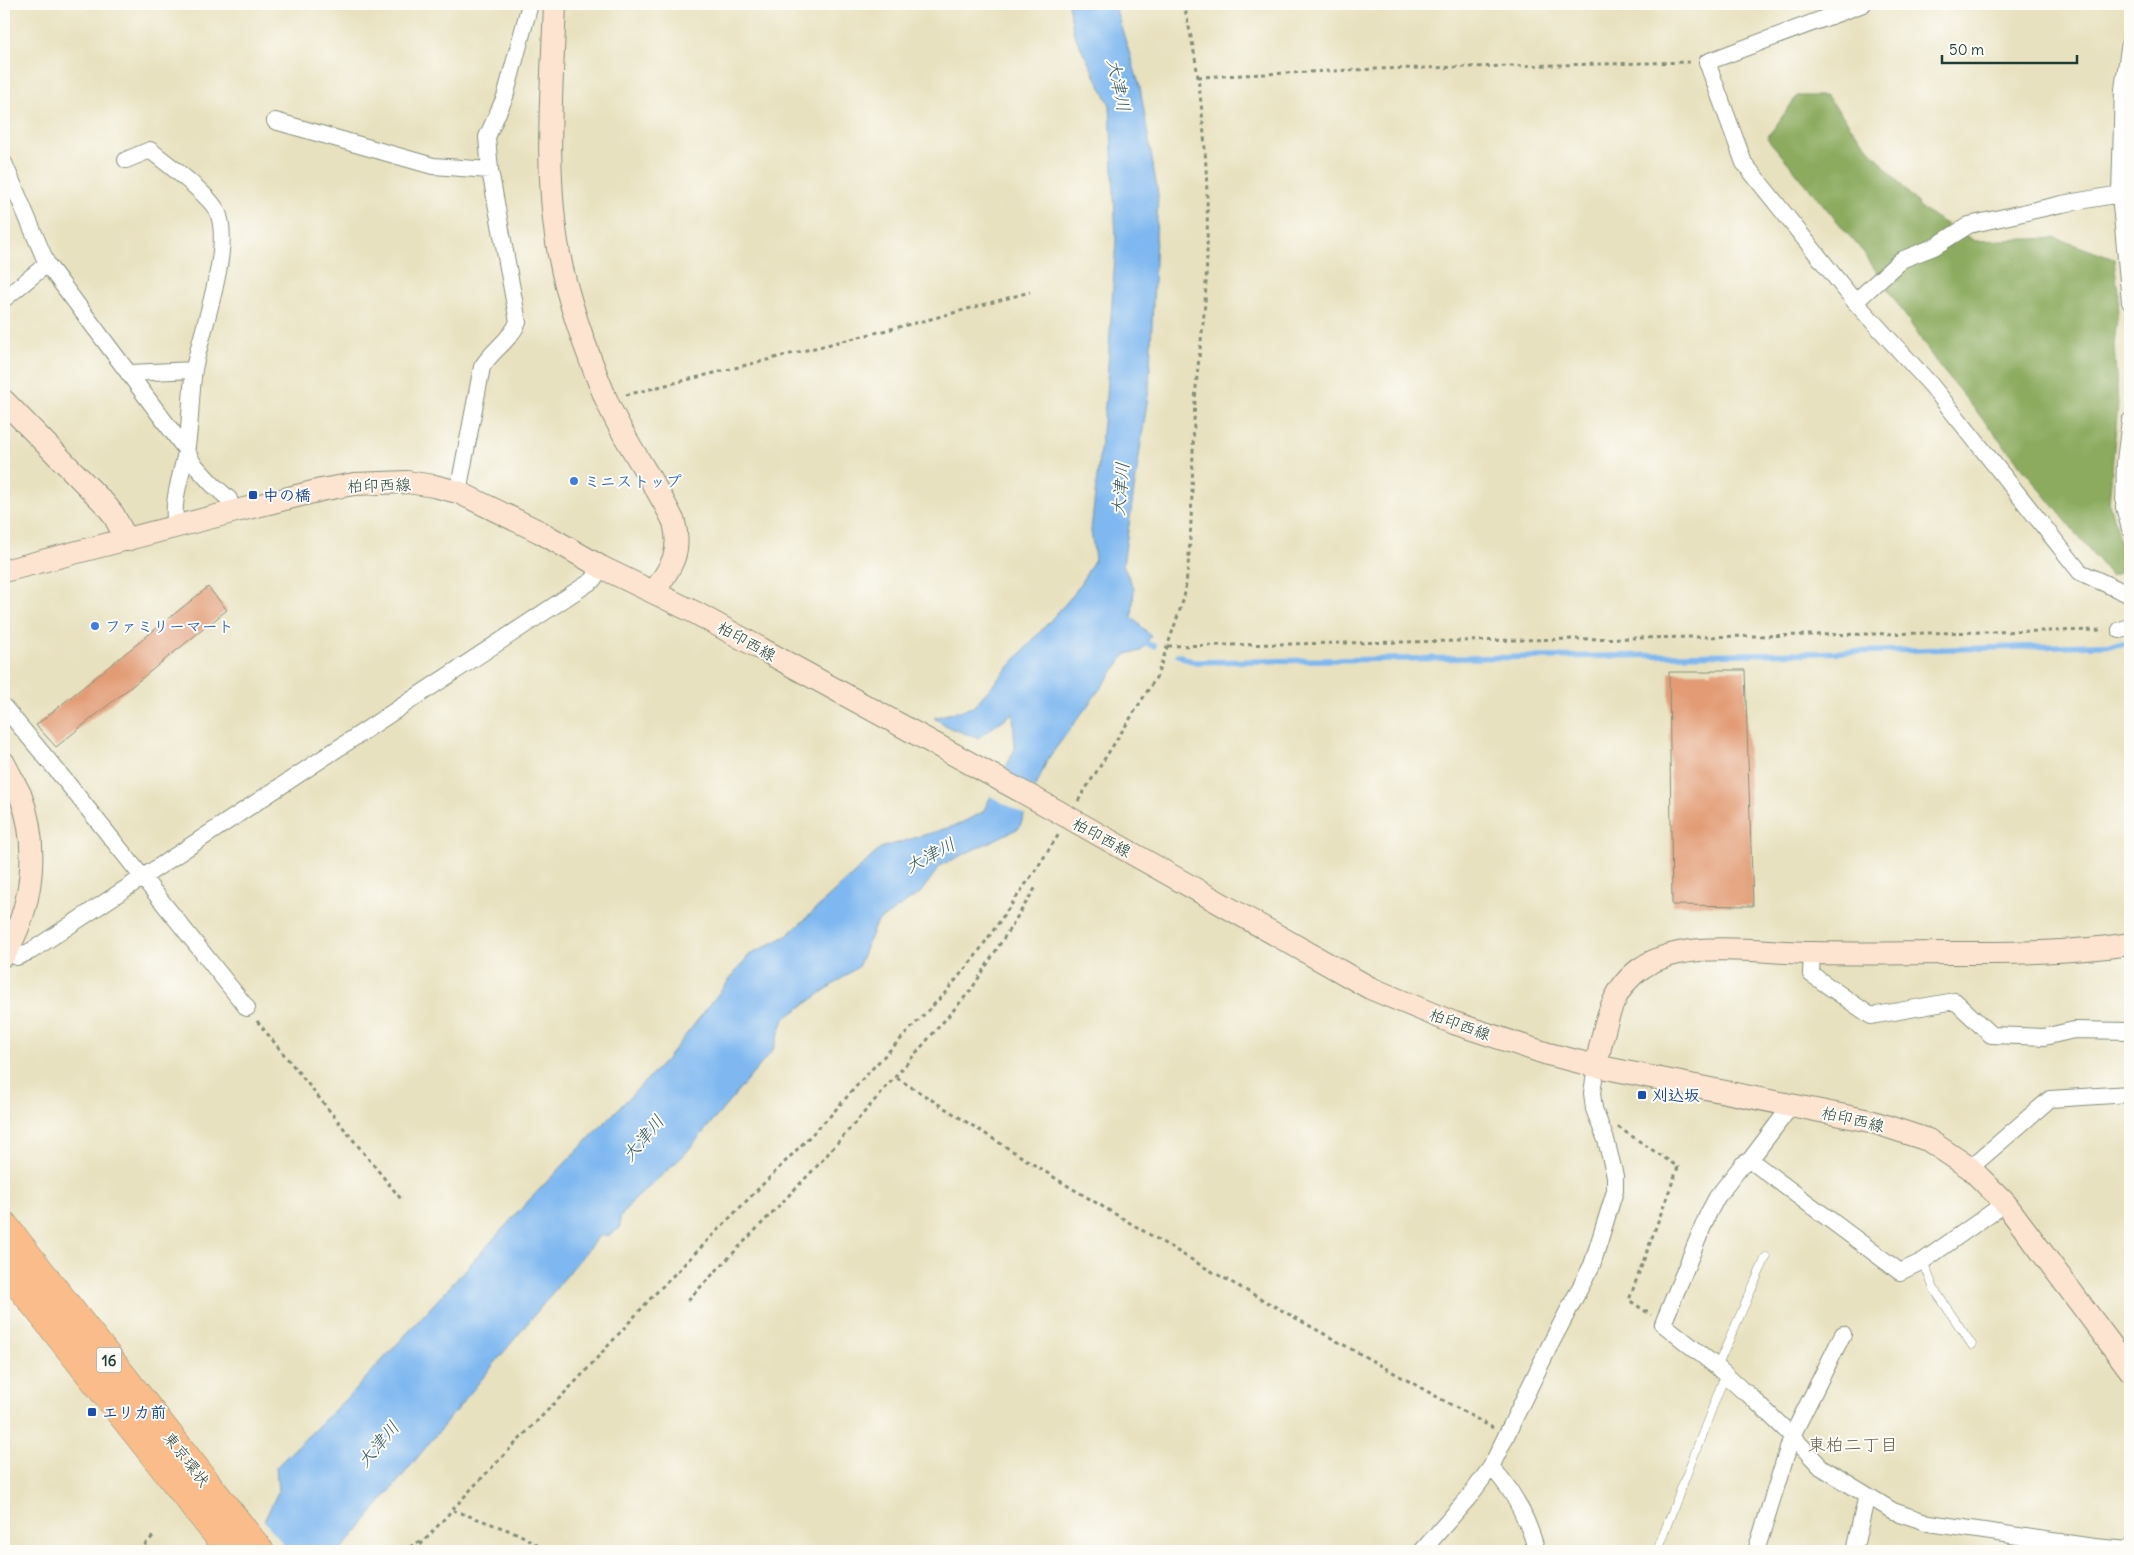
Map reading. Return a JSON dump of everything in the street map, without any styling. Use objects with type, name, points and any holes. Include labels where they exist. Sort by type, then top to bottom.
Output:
[{"type":"highway","name":"東京環状","points":[[4,1225],[207,1504],[230,1551]]},
{"type":"highway","name":"東京環状","points":[[4,1266],[207,1504],[260,1551]]},
{"type":"main road","points":[[555,4],[550,153],[554,219],[559,255],[572,303],[606,400],[665,504],[676,529],[677,551],[654,592]]},
{"type":"main road","points":[[4,401],[114,514],[127,540]]},
{"type":"main road","name":"柏印西線","points":[[4,572],[176,526],[354,484],[407,482],[458,492],[694,612],[1064,815],[1370,988],[1413,1007],[1500,1039],[1596,1066],[1870,1122],[1928,1140],[1970,1168],[2005,1203],[2130,1370]]},
{"type":"main road","points":[[4,763],[20,795],[32,845],[27,899],[17,929],[5,953]]},
{"type":"main road","points":[[1596,1066],[1605,1022],[1615,998],[1628,980],[1641,967],[1677,952],[1698,950],[1812,953],[2024,952],[2091,950],[2130,944]]},
{"type":"street","points":[[458,492],[482,367],[487,358],[514,330],[518,322],[490,170],[487,137],[505,97],[530,4]]},
{"type":"street","points":[[1862,4],[1707,62],[1744,163],[1855,302],[1931,385],[2080,572],[2130,595]]},
{"type":"street","points":[[2130,42],[2123,89],[2124,196],[2130,302]]},
{"type":"street","points":[[275,121],[433,166],[490,170]]},
{"type":"street","points":[[126,160],[150,150],[183,176],[216,208],[221,220],[220,258],[194,370],[186,450],[173,513],[176,526]]},
{"type":"street","points":[[4,163],[47,264],[130,373],[200,470],[229,499],[232,512]]},
{"type":"street","points":[[1855,302],[1901,260],[1934,247],[1969,225],[2062,204],[2124,196]]},
{"type":"street","points":[[4,299],[47,264]]},
{"type":"street","points":[[130,373],[194,370]]},
{"type":"street","points":[[2130,421],[2125,461],[2124,507],[2130,529]]},
{"type":"street","points":[[5,953],[17,957],[31,951],[142,879],[593,580],[601,566]]},
{"type":"street","points":[[4,707],[247,1008]]},
{"type":"street","points":[[1812,953],[1812,974],[1871,1016],[1955,1001],[1990,1035],[2044,1037],[2074,1030],[2130,1031]]},
{"type":"street","points":[[1422,1551],[1469,1497],[1492,1467],[1549,1347],[1592,1265],[1615,1192],[1615,1176],[1606,1140],[1594,1110],[1592,1093],[1596,1066]]},
{"type":"street","points":[[1970,1168],[2050,1099],[2130,1094]]},
{"type":"street","points":[[1791,1106],[1750,1160],[1742,1165],[1716,1197],[1663,1324],[1721,1371],[1792,1436],[1821,1467],[1893,1511],[1929,1523],[2037,1545],[2130,1550]]},
{"type":"street","points":[[1750,1160],[1900,1272],[1923,1260],[2005,1203]]},
{"type":"street","points":[[1756,1551],[1792,1436],[1843,1334]]},
{"type":"street","points":[[1492,1467],[1505,1481],[1531,1529],[1537,1551]]},
{"type":"street","points":[[1854,1551],[1867,1495]]},
{"type":"lane","points":[[1657,1551],[1721,1371],[1766,1257]]},
{"type":"lane","points":[[1923,1260],[1934,1289],[1972,1345]]},
{"type":"path","points":[[415,1551],[580,1377],[651,1298],[831,1115],[867,1074],[944,994],[974,958],[1044,858],[1064,815],[1157,676],[1184,598],[1186,587],[1191,520],[1195,400],[1208,242],[1204,150],[1198,77],[1184,4]]},
{"type":"path","points":[[1198,77],[1376,69],[1707,62]]},
{"type":"path","points":[[606,400],[927,320],[1030,292]]},
{"type":"path","points":[[1168,646],[2125,628]]},
{"type":"path","points":[[688,1300],[819,1164],[971,990],[1036,887]]},
{"type":"path","points":[[247,1008],[402,1199]]},
{"type":"path","points":[[896,1078],[1063,1183],[1204,1267],[1507,1436]]},
{"type":"path","points":[[1594,1110],[1678,1168],[1629,1300],[1663,1324]]},
{"type":"path","points":[[453,1510],[518,1534],[547,1551]]},
{"type":"path","points":[[139,1551],[155,1534]]},
{"type":"path","points":[[403,1551],[414,1543],[426,1538]]},
{"type":"green space","points":[[1797,96],[1827,96],[1861,139],[1924,211],[1975,241],[2056,238],[2114,259],[2119,300],[2114,345],[2118,404],[2109,503],[2128,570],[2111,576],[1936,362],[1864,253],[1767,138]]},
{"type":"water","name":"大津川","points":[[1068,4],[1114,4],[1140,87],[1158,195],[1149,389],[1123,565],[1134,589],[1132,617],[1151,636],[1141,651],[1126,654],[1047,760],[1019,828],[941,865],[920,893],[876,923],[858,967],[784,1019],[773,1050],[684,1155],[629,1205],[620,1218],[620,1228],[610,1235],[599,1236],[339,1551],[232,1551],[264,1521],[278,1492],[276,1467],[355,1390],[531,1198],[667,1059],[749,955],[788,935],[881,848],[957,825],[983,812],[1015,749],[1013,713],[978,738],[950,728],[934,718],[973,707],[1074,594],[1095,559],[1091,531],[1106,396],[1116,240],[1110,105],[1074,34]]},
{"type":"pier","points":[[1001,770],[1038,790],[1027,816],[988,795]]},
{"type":"pier","points":[[262,1518],[289,1551],[230,1551],[230,1549]]},
{"type":"building","points":[[208,587],[227,610],[56,747],[36,725]]},
{"type":"building","points":[[1711,670],[1745,670],[1753,906],[1672,905],[1669,672],[1711,672]]},
{"type":"waterway","points":[[1140,641],[1154,646]]},
{"type":"waterway","points":[[1178,655],[1193,662],[1812,653],[2130,644]]},
{"type":"place","name":"ミニストップ","points":[[574,481]]},
{"type":"place","name":"中の橋","points":[[253,495]]},
{"type":"place","name":"ファミリーマート","points":[[95,626]]},
{"type":"place","name":"刈込坂","points":[[1642,1095]]},
{"type":"place","name":"エリカ前","points":[[92,1412]]},
{"type":"district","name":"東柏二丁目","points":[[1853,1444]]}]
